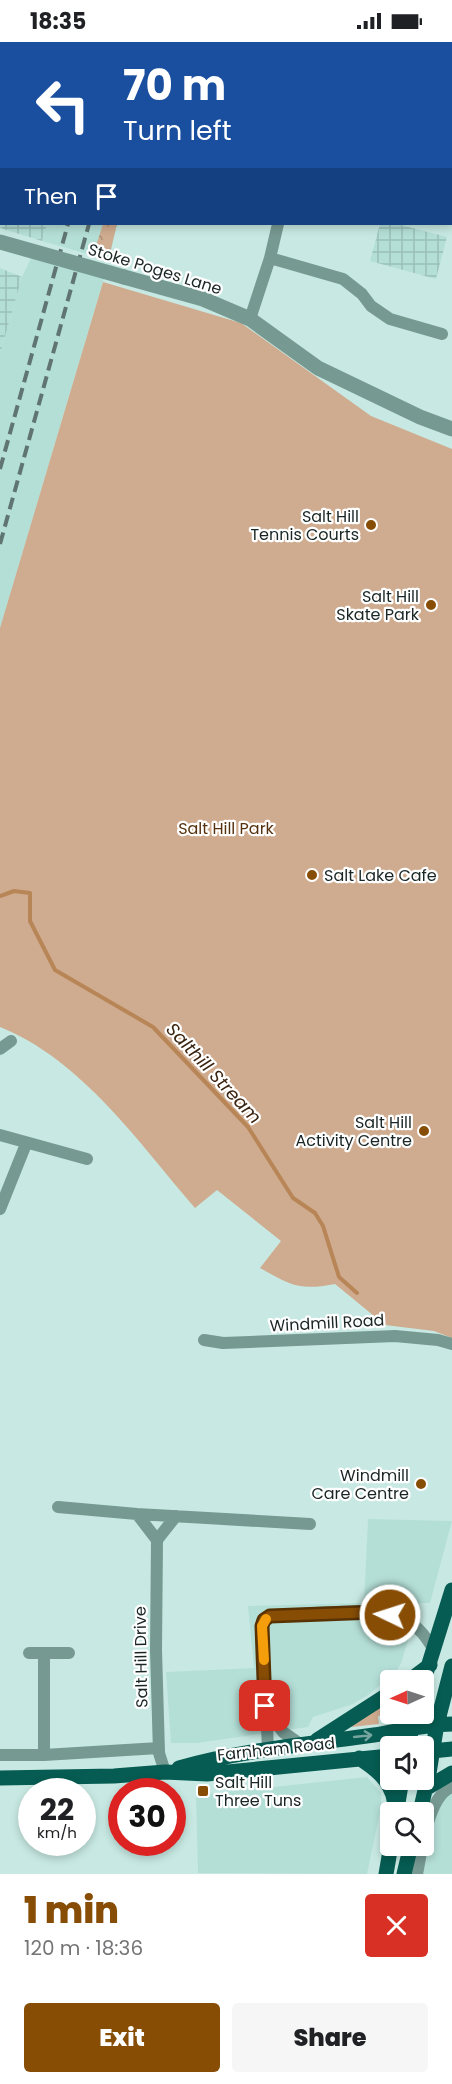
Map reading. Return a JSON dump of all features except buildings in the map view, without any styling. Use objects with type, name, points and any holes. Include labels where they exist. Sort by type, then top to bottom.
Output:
[{"type":"main road","points":[[428,1670],[452,1590]]},
{"type":"main road","points":[[423,1670],[430,1665]]},
{"type":"main road","points":[[434,1741],[444,1724],[452,1666]]},
{"type":"main road","points":[[307,1743],[380,1699]]},
{"type":"main road","points":[[410,1736],[412,1724]]},
{"type":"main road","name":"Farnham Road","points":[[165,1772],[207,1760],[268,1749],[444,1724]]},
{"type":"main road","points":[[434,1750],[452,1749]]},
{"type":"main road","name":"Farnham Road","points":[[0,1778],[114,1776],[165,1772],[207,1774],[380,1757]]},
{"type":"main road","points":[[359,1758],[386,1779],[391,1787],[394,1802]]},
{"type":"main road","points":[[434,1784],[452,1773]]},
{"type":"main road","points":[[386,1874],[389,1856]]},
{"type":"main road","points":[[404,1874],[408,1856]]},
{"type":"street","points":[[250,319],[270,258],[278,225]]},
{"type":"street","name":"Stoke Poges Lane","points":[[0,242],[203,299],[250,319],[318,368],[420,417],[452,429]]},
{"type":"street","points":[[270,258],[343,279],[362,294],[371,306],[390,319],[423,334],[442,334]]},
{"type":"street","points":[[0,1049],[11,1041]]},
{"type":"street","points":[[0,1135],[87,1159]]},
{"type":"street","points":[[0,1209],[26,1144]]},
{"type":"street","name":"Windmill Road","points":[[204,1340],[234,1343],[395,1336],[438,1340],[452,1344]]},
{"type":"street","points":[[58,1506],[137,1514],[310,1524]]},
{"type":"street","points":[[137,1514],[157,1540],[176,1516]]},
{"type":"street","name":"Salt Hill Drive","points":[[157,1540],[156,1650],[159,1748],[165,1772]]},
{"type":"street","points":[[268,1749],[262,1626],[264,1620],[270,1616],[376,1612],[403,1618],[424,1634],[434,1650]]},
{"type":"street","points":[[29,1653],[69,1653]]},
{"type":"street","points":[[45,1654],[45,1755]]},
{"type":"street","points":[[265,1706],[283,1732],[307,1743]]},
{"type":"street","points":[[0,1755],[45,1755],[159,1748]]},
{"type":"street","points":[[417,1874],[432,1808],[445,1790],[452,1787]]},
{"type":"shaded area","points":[[0,225],[47,225],[42,241],[0,228]]},
{"type":"shaded area","points":[[47,225],[117,225],[109,260],[42,241]]},
{"type":"shaded area","points":[[380,225],[401,225],[447,237],[436,279],[370,261]]},
{"type":"shaded area","points":[[31,258],[104,278],[0,628],[0,354],[22,277]]},
{"type":"shaded area","points":[[0,268],[22,277],[0,354]]},
{"type":"shaded area","points":[[368,1519],[452,1521],[430,1603],[420,1603],[397,1670],[380,1670],[380,1685],[368,1695],[353,1704],[313,1717],[308,1727],[197,1743],[171,1743],[166,1672],[254,1668],[248,1606],[364,1603]]},
{"type":"shaded area","points":[[367,1777],[381,1793],[381,1802],[367,1874],[198,1873],[196,1795]]},
{"type":"shaded area","points":[[452,1792],[452,1874],[423,1874],[427,1856],[434,1856],[434,1824],[439,1801]]},
{"type":"green space","points":[[103,225],[117,225],[110,253],[95,249]]},
{"type":"green space","name":"Salt Hill Park","points":[[103,282],[241,323],[371,416],[452,449],[452,1338],[434,1331],[385,1325],[335,1284],[312,1287],[295,1285],[260,1268],[281,1241],[217,1190],[195,1208],[130,1131],[83,1082],[57,1060],[30,1042],[0,1027],[0,628]]},
{"type":"green space","points":[[380,1706],[379,1724],[351,1727],[350,1723]]},
{"type":"waterway","name":"Salthill Stream","points":[[0,896],[14,891],[30,893],[30,921],[55,970],[153,1027],[248,1127],[293,1198],[315,1213],[323,1226],[339,1277],[357,1293]]},
{"type":"railway","points":[[0,469],[68,225]]},
{"type":"railway","points":[[0,544],[89,225]]},
{"type":"slow traffic","points":[[264,1660],[262,1626],[266,1619]]},
{"type":"place","name":"Salt Hill Tennis Courts","points":[[371,525]]},
{"type":"place","name":"Salt Hill Skate Park","points":[[431,605]]},
{"type":"place","name":"Salt Lake Cafe","points":[[312,875]]},
{"type":"place","name":"Salt Hill Activity Centre","points":[[424,1131]]},
{"type":"place","name":"Windmill Care Centre","points":[[421,1484]]},
{"type":"place","name":"Salt Hill Three Tuns","points":[[203,1791]]},
{"type":"route","points":[[265,1706],[262,1626],[264,1620],[270,1616],[376,1612],[390,1615]]}]
